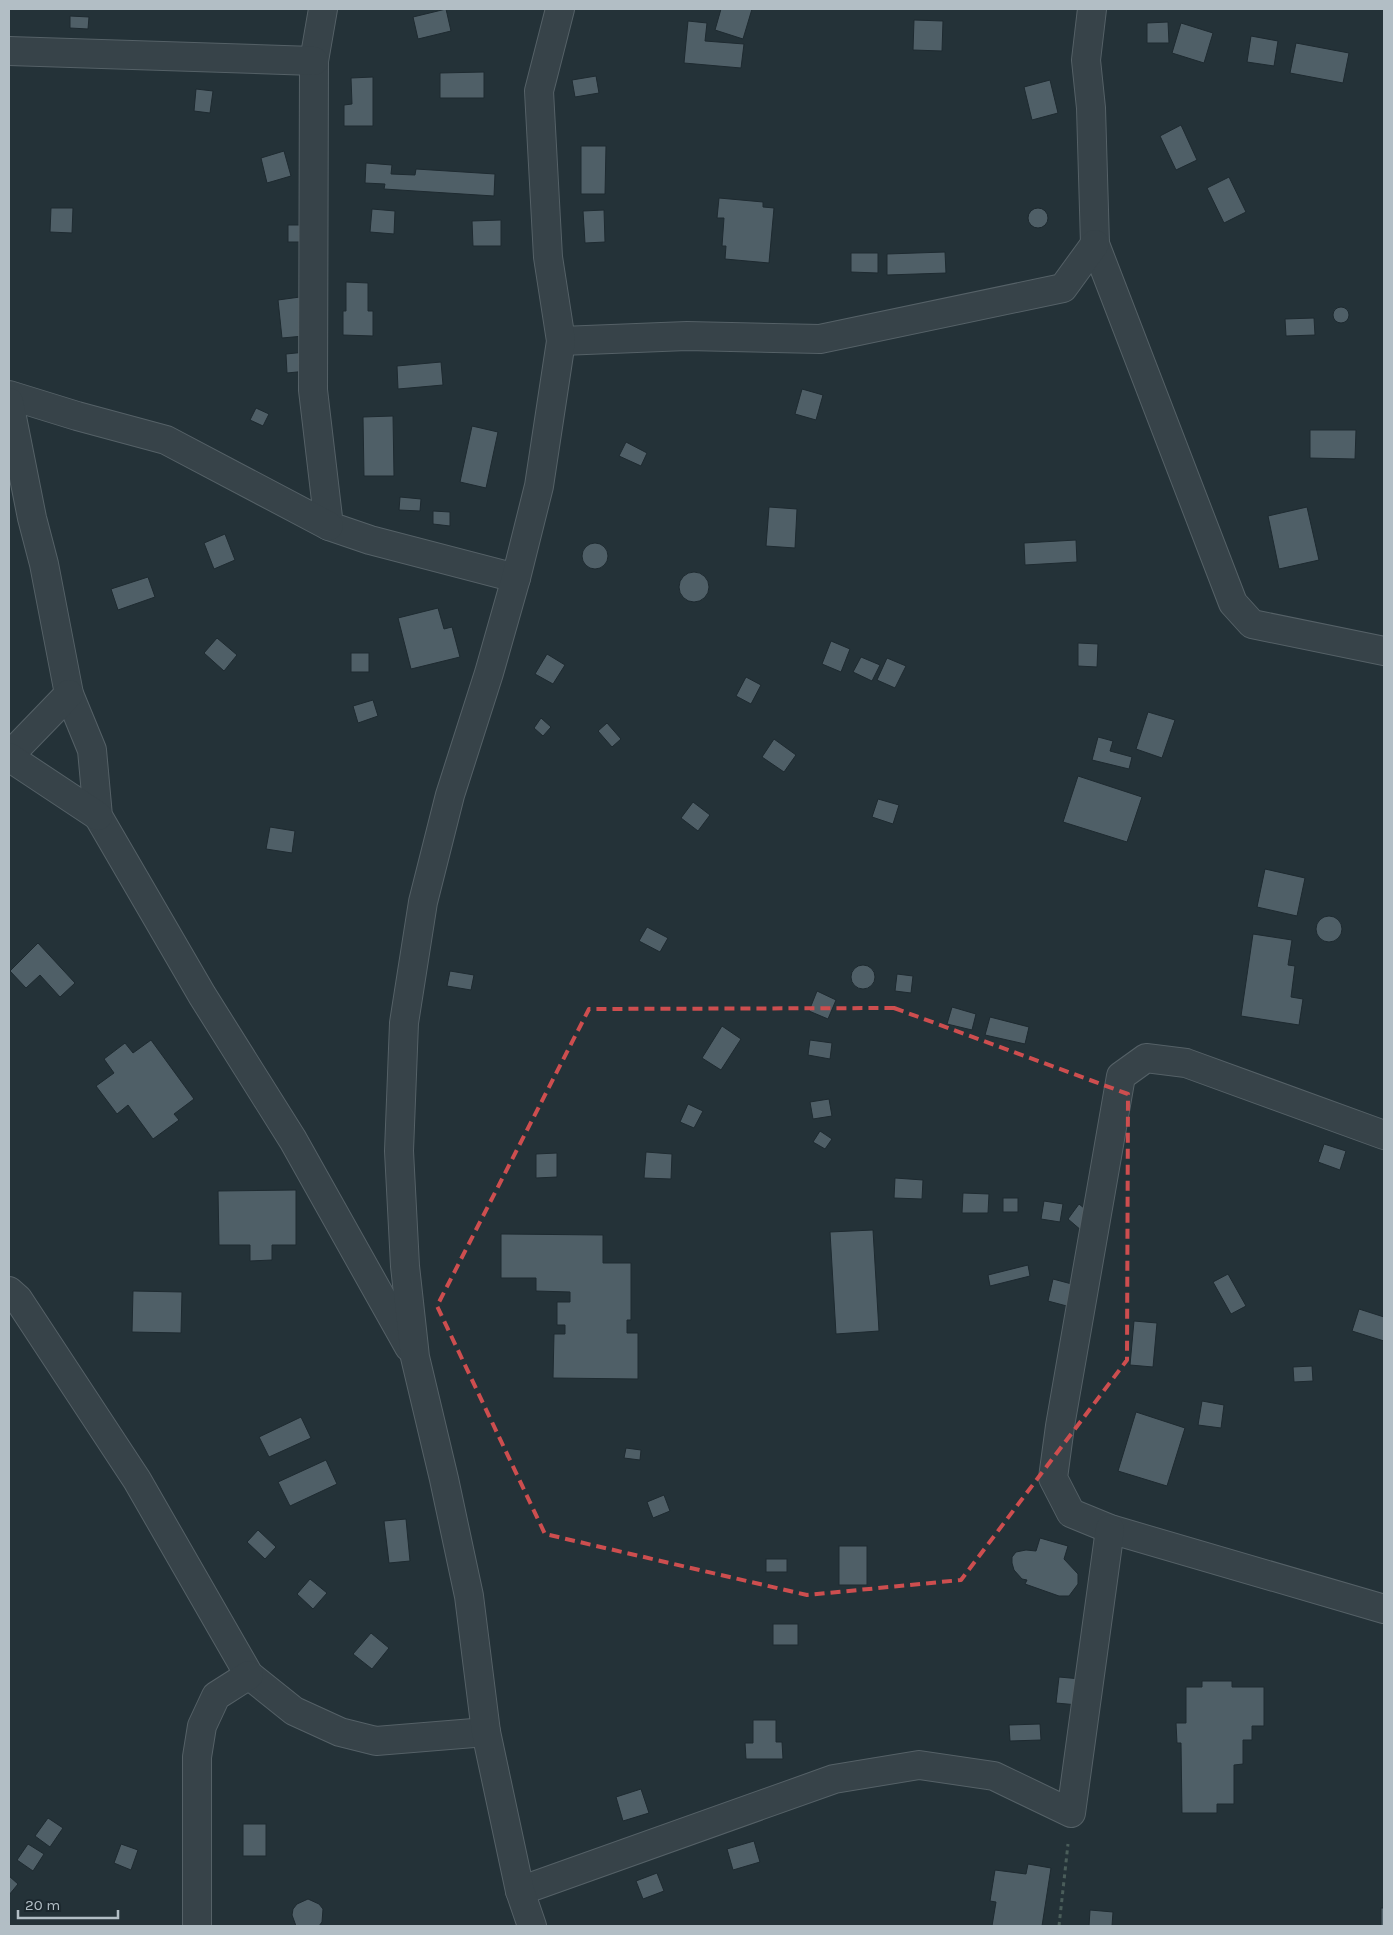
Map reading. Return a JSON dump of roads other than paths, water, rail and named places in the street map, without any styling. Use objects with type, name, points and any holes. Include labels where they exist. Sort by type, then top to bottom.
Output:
[{"type":"street","points":[[324,9],[314,61],[313,390],[329,526]]},
{"type":"street","points":[[532,1926],[520,1890],[486,1732],[469,1596],[444,1478],[415,1357],[405,1266],[399,1151],[404,1023],[423,902],[450,795],[489,673],[516,578],[539,486],[561,341],[548,257],[538,91],[560,9]]},
{"type":"street","points":[[1092,9],[1086,60],[1091,108],[1095,244],[1233,603],[1252,624],[1384,651]]},
{"type":"street","points":[[9,51],[314,61]]},
{"type":"street","points":[[561,341],[687,336],[820,339],[1063,288],[1095,244]]},
{"type":"street","points":[[9,396],[166,440],[329,526],[370,540],[516,578]]},
{"type":"street","points":[[9,402],[32,518],[44,564],[69,694],[92,750],[98,816],[202,995],[293,1140],[415,1357]]},
{"type":"street","points":[[69,694],[9,757],[98,816]]},
{"type":"street","points":[[1384,1135],[1186,1063],[1146,1058],[1121,1076],[1052,1478],[1071,1513],[1110,1529],[1384,1609]]},
{"type":"street","points":[[12,1295],[137,1480],[249,1675],[294,1711],[340,1732],[376,1741],[486,1732]]},
{"type":"street","points":[[520,1890],[834,1779],[919,1765],[994,1776],[1071,1814],[1110,1529]]},
{"type":"street","points":[[197,1926],[197,1757],[202,1726],[216,1696],[249,1675]]}]
